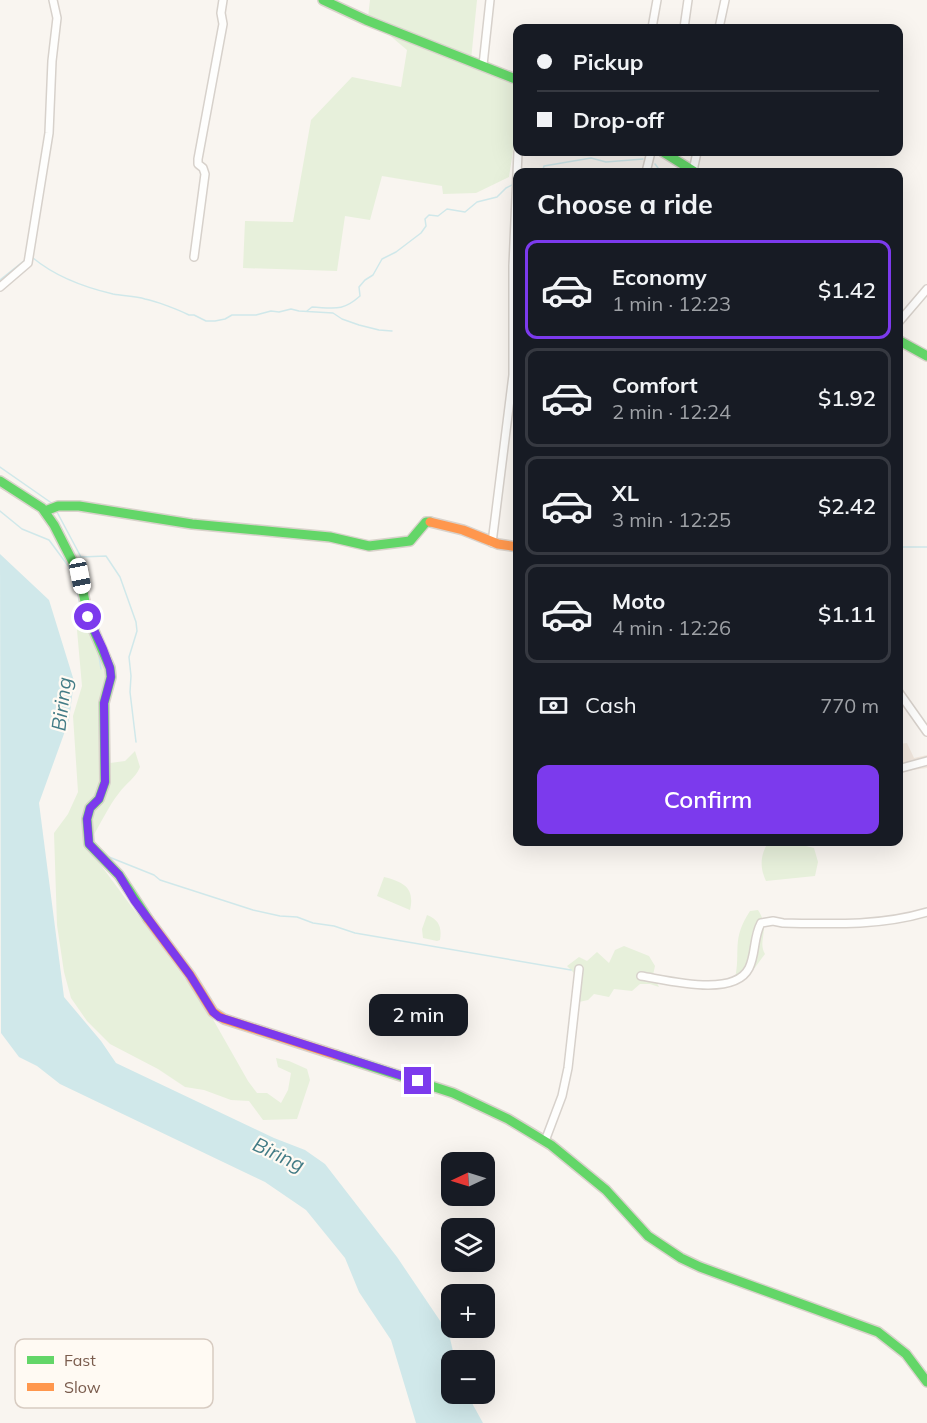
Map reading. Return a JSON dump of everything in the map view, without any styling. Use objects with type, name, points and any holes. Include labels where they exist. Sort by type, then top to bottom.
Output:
[{"type":"street","points":[[0,287],[28,263],[50,133],[52,61],[57,18],[53,0]]},
{"type":"street","points":[[194,257],[204,174],[203,168],[198,164],[198,159],[223,24],[221,13],[223,0]]},
{"type":"street","points":[[323,0],[366,20],[513,78]]},
{"type":"street","points":[[483,65],[490,0]]},
{"type":"street","points":[[653,24],[657,0]]},
{"type":"street","points":[[685,24],[688,0]]},
{"type":"street","points":[[720,24],[725,0]]},
{"type":"street","points":[[669,156],[688,168]]},
{"type":"street","points":[[492,543],[513,375],[513,266]]},
{"type":"street","points":[[903,317],[927,289]]},
{"type":"street","points":[[903,343],[927,356]]},
{"type":"street","points":[[0,481],[45,511],[54,525],[80,576],[88,617],[110,668],[111,677],[104,703],[105,782],[99,799],[90,808],[87,819],[89,844],[119,875],[134,900],[190,975],[213,1012],[224,1019],[453,1093],[508,1119],[545,1141],[606,1190],[648,1236],[681,1258],[878,1332],[898,1345],[916,1364],[927,1382]]},
{"type":"street","points":[[45,511],[58,506],[79,506],[192,524],[330,537],[369,546],[410,541],[426,522],[431,522],[466,531],[492,543],[513,547]]},
{"type":"street","points":[[903,698],[927,732]]},
{"type":"street","points":[[903,768],[927,761]]},
{"type":"street","points":[[641,976],[696,984],[734,982],[746,973],[750,966],[756,932],[761,923],[773,921],[869,923],[901,920],[927,912]]},
{"type":"street","points":[[545,1141],[559,1110],[568,1068],[579,969]]},
{"type":"shaded area","points":[[903,743],[907,743],[914,758],[927,755],[927,768],[903,771]]},
{"type":"green space","points":[[370,0],[477,0],[471,60],[513,84],[513,151],[509,177],[476,193],[443,194],[442,186],[382,176],[370,220],[345,216],[337,271],[243,268],[245,221],[293,222],[311,120],[352,77],[401,87],[407,50],[368,17]]},
{"type":"green space","points":[[87,612],[109,659],[106,733],[110,763],[125,761],[135,751],[140,767],[136,775],[115,798],[92,838],[97,860],[206,1007],[257,1093],[267,1093],[281,1103],[288,1090],[291,1073],[278,1067],[276,1058],[307,1069],[310,1080],[297,1119],[263,1120],[249,1101],[231,1100],[204,1090],[185,1087],[158,1069],[110,1044],[87,1021],[71,998],[64,972],[57,925],[54,833],[68,814],[78,792],[73,716],[82,686],[77,614]]},
{"type":"green space","points":[[766,846],[814,848],[818,862],[815,876],[766,881],[763,872],[763,853]]},
{"type":"green space","points":[[384,877],[406,887],[411,896],[410,910],[377,896]]},
{"type":"green space","points":[[758,910],[764,929],[762,944],[765,954],[748,977],[741,980],[735,979],[740,930],[750,911]]},
{"type":"green space","points":[[427,915],[439,924],[440,940],[423,938],[422,929]]},
{"type":"green space","points":[[624,946],[649,956],[655,966],[653,975],[659,987],[640,984],[632,991],[614,989],[609,997],[594,994],[588,1000],[579,1002],[574,986],[575,974],[567,966],[579,957],[587,961],[597,952],[609,963],[615,950]]},
{"type":"water","name":"Biring","points":[[0,554],[49,600],[74,681],[69,720],[39,803],[64,997],[101,1041],[116,1063],[274,1138],[305,1150],[325,1164],[397,1257],[441,1322],[441,1338],[450,1338],[453,1350],[441,1350],[441,1404],[473,1404],[483,1423],[416,1423],[391,1340],[359,1292],[345,1258],[306,1210],[265,1182],[60,1084],[37,1066],[19,1057],[1,1033]]},
{"type":"waterway","points":[[544,168],[544,166],[591,158],[606,162],[643,159]]},
{"type":"waterway","points":[[655,164],[658,168]]},
{"type":"waterway","points":[[307,311],[312,307],[343,307],[354,301],[360,296],[359,287],[373,275],[382,259],[396,252],[421,233],[426,226],[425,219],[429,215],[438,216],[447,209],[465,212],[477,202],[497,197],[513,184]]},
{"type":"waterway","points":[[33,258],[51,271],[81,285],[155,302],[206,321],[225,319],[232,315],[256,315],[291,309],[333,313],[359,325],[392,331]]},
{"type":"waterway","points":[[0,280],[25,260]]},
{"type":"waterway","points":[[0,467],[53,504]]},
{"type":"waterway","points":[[0,511],[22,529],[49,540],[69,567],[75,581],[83,620],[98,651],[101,669]]},
{"type":"waterway","points":[[57,512],[81,557],[106,556],[120,577],[136,622],[137,631],[129,657],[130,692],[136,742]]},
{"type":"waterway","points":[[903,547],[927,547]]},
{"type":"waterway","points":[[109,857],[154,875],[160,880],[253,910],[297,917],[355,933],[571,970]]},
{"type":"traffic: fast","points":[[323,0],[366,20],[513,78]]},
{"type":"traffic: fast","points":[[669,156],[689,168]]},
{"type":"traffic: fast","points":[[903,343],[927,356]]},
{"type":"traffic: fast","points":[[0,481],[42,508],[54,525],[80,576],[88,617],[110,668],[111,677],[104,703],[105,782],[99,799],[90,808],[87,819],[89,844],[119,875],[148,919]]},
{"type":"traffic: fast","points":[[45,511],[58,506],[79,506],[192,524],[330,537],[369,546],[410,541],[426,522],[430,522]]},
{"type":"traffic: fast","points":[[336,1055],[453,1093],[508,1119],[551,1145],[606,1190],[648,1236],[681,1258],[878,1332],[906,1354],[927,1382]]},
{"type":"traffic: slow","points":[[430,522],[463,530],[498,544],[513,546]]},
{"type":"traffic: slow","points":[[148,919],[190,975],[213,1012],[224,1019],[336,1055]]},
{"type":"route","points":[[88,617],[103,649],[111,677],[104,703],[105,782],[99,799],[90,808],[87,819],[89,844],[119,875],[134,900],[190,975],[213,1012],[219,1017],[418,1081]]}]
